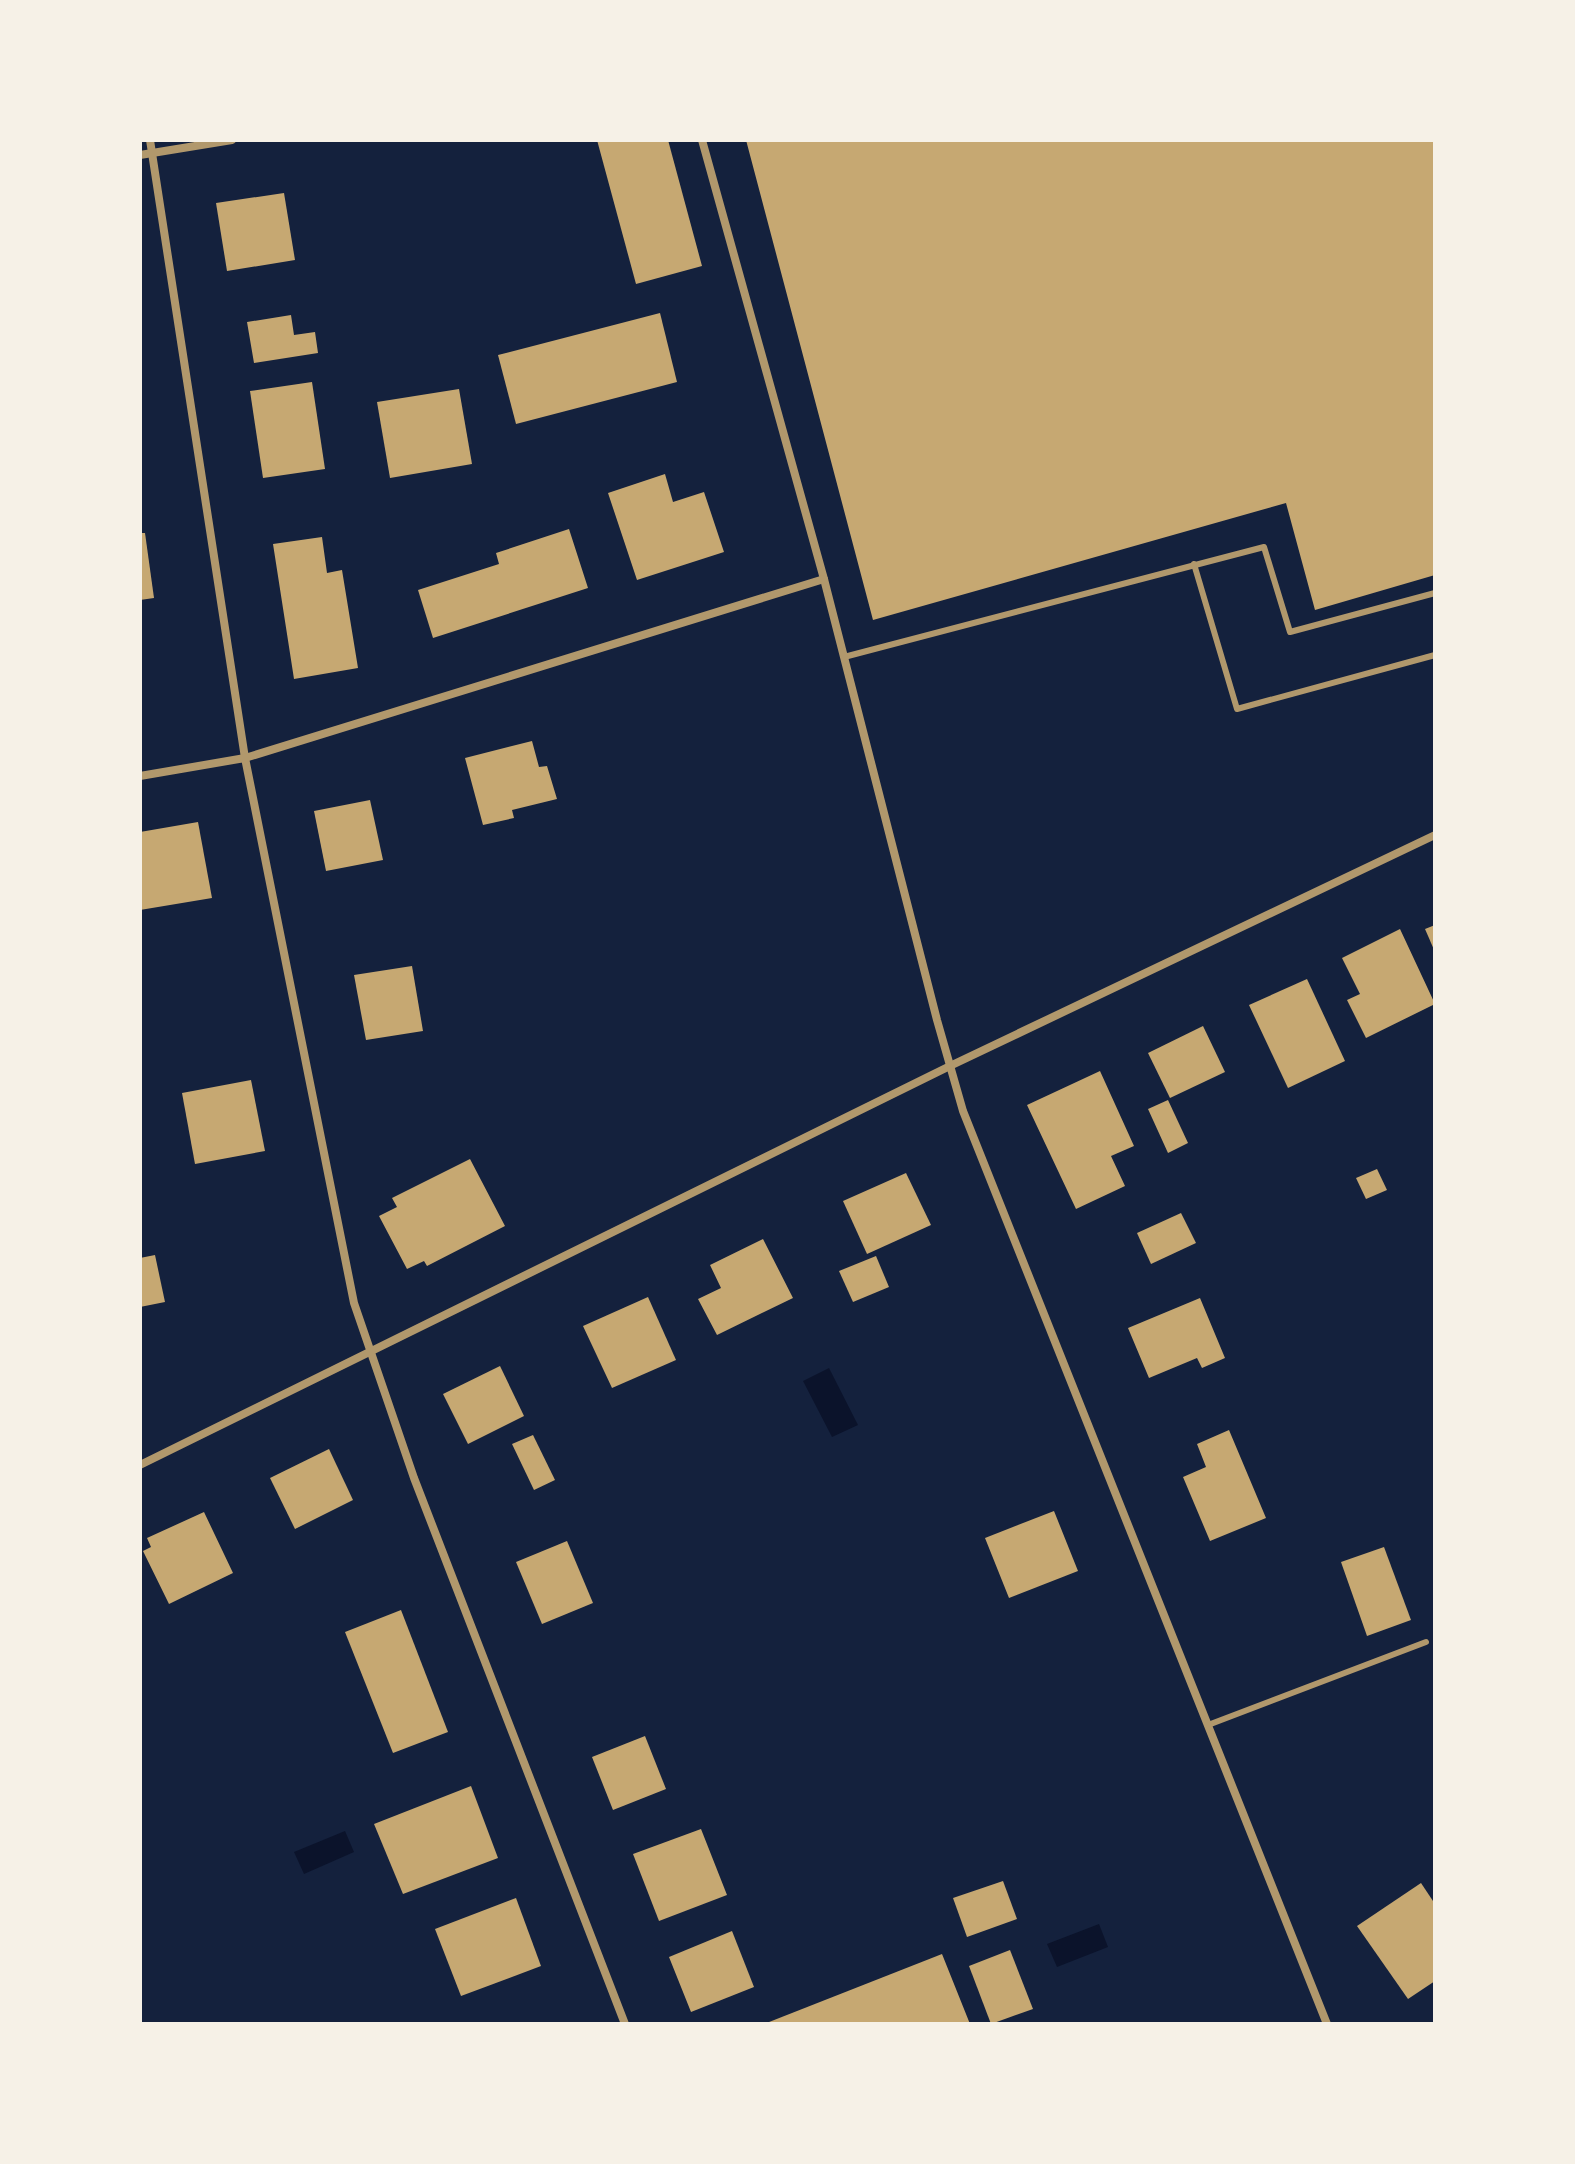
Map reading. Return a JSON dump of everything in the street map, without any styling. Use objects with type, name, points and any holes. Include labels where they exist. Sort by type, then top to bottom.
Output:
[{"type":"street","points":[[150,140],[245,758],[354,1303],[414,1478],[625,2024]]},
{"type":"street","points":[[140,155],[232,140]]},
{"type":"street","points":[[702,140],[824,579],[963,1111],[1327,2024]]},
{"type":"street","points":[[140,776],[245,758],[824,579]]},
{"type":"street","points":[[140,1465],[952,1065],[1435,835]]},
{"type":"lane","points":[[844,657],[1264,547],[1290,632],[1435,593]]},
{"type":"lane","points":[[1194,564],[1237,709],[1435,655]]},
{"type":"lane","points":[[1208,1725],[1426,1642]]},
{"type":"water","points":[[829,1368],[858,1425],[832,1437],[803,1381]]},
{"type":"water","points":[[345,1831],[354,1852],[304,1874],[294,1852]]},
{"type":"water","points":[[1099,1924],[1108,1947],[1057,1967],[1047,1944]]},
{"type":"building","points":[[597,140],[668,140],[702,266],[636,284]]},
{"type":"building","points":[[746,140],[1435,140],[1435,575],[1315,610],[1286,503],[873,620]]},
{"type":"building","points":[[284,193],[295,260],[227,271],[216,203]]},
{"type":"building","points":[[660,313],[677,382],[516,424],[498,355]]},
{"type":"building","points":[[291,315],[294,335],[315,332],[318,353],[254,363],[247,322]]},
{"type":"building","points":[[312,382],[325,469],[263,478],[250,391]]},
{"type":"building","points":[[459,389],[472,464],[390,478],[377,402]]},
{"type":"building","points":[[665,474],[673,502],[704,492],[724,552],[637,580],[608,493]]},
{"type":"building","points":[[569,529],[588,588],[433,638],[418,590],[499,564],[496,553]]},
{"type":"building","points":[[140,533],[145,533],[154,598],[140,600]]},
{"type":"building","points":[[322,537],[327,573],[342,570],[358,668],[294,679],[273,544]]},
{"type":"building","points":[[532,741],[539,767],[547,766],[557,799],[512,810],[514,818],[483,825],[465,758]]},
{"type":"building","points":[[370,800],[383,860],[326,871],[314,811]]},
{"type":"building","points":[[198,822],[212,898],[140,910],[140,832]]},
{"type":"building","points":[[1435,925],[1435,952],[1425,929]]},
{"type":"building","points":[[1400,929],[1435,1004],[1366,1038],[1347,1000],[1360,994],[1342,958]]},
{"type":"building","points":[[412,966],[423,1031],[366,1040],[354,975]]},
{"type":"building","points":[[1307,979],[1345,1061],[1288,1088],[1249,1005]]},
{"type":"building","points":[[1203,1026],[1225,1072],[1170,1098],[1148,1053]]},
{"type":"building","points":[[1100,1071],[1134,1146],[1111,1156],[1125,1186],[1076,1209],[1027,1105]]},
{"type":"building","points":[[251,1080],[265,1151],[195,1164],[182,1093]]},
{"type":"building","points":[[1168,1100],[1188,1143],[1168,1153],[1148,1109]]},
{"type":"building","points":[[470,1159],[505,1226],[427,1266],[424,1261],[407,1269],[379,1216],[397,1207],[392,1198]]},
{"type":"building","points":[[1377,1169],[1387,1190],[1366,1199],[1356,1178]]},
{"type":"building","points":[[906,1173],[931,1225],[867,1254],[843,1201]]},
{"type":"building","points":[[1181,1213],[1196,1243],[1151,1264],[1137,1233]]},
{"type":"building","points":[[763,1239],[793,1298],[717,1335],[698,1299],[721,1288],[710,1265]]},
{"type":"building","points":[[155,1255],[165,1302],[140,1307],[140,1258]]},
{"type":"building","points":[[876,1256],[889,1287],[853,1302],[839,1271]]},
{"type":"building","points":[[648,1297],[676,1360],[612,1388],[583,1326]]},
{"type":"building","points":[[1200,1298],[1225,1358],[1202,1368],[1197,1358],[1149,1378],[1128,1328]]},
{"type":"building","points":[[500,1366],[524,1416],[468,1444],[443,1394]]},
{"type":"building","points":[[1229,1430],[1266,1518],[1210,1541],[1183,1477],[1206,1467],[1197,1444]]},
{"type":"building","points":[[533,1435],[555,1480],[534,1490],[512,1444]]},
{"type":"building","points":[[329,1449],[353,1500],[295,1529],[270,1478]]},
{"type":"building","points":[[1054,1511],[1078,1571],[1009,1598],[985,1538]]},
{"type":"building","points":[[204,1512],[233,1573],[169,1604],[143,1551],[151,1547],[147,1538]]},
{"type":"building","points":[[567,1541],[593,1603],[542,1624],[516,1562]]},
{"type":"building","points":[[1384,1547],[1411,1620],[1367,1636],[1341,1562]]},
{"type":"building","points":[[401,1610],[448,1732],[393,1753],[345,1632]]},
{"type":"building","points":[[645,1736],[666,1789],[613,1810],[592,1757]]},
{"type":"building","points":[[471,1786],[498,1858],[403,1894],[374,1824]]},
{"type":"building","points":[[701,1829],[727,1895],[659,1921],[633,1854]]},
{"type":"building","points":[[1003,1881],[1017,1919],[967,1937],[953,1898]]},
{"type":"building","points":[[1421,1883],[1435,1904],[1435,1981],[1408,1999],[1357,1926]]},
{"type":"building","points":[[516,1898],[541,1966],[461,1996],[435,1929]]},
{"type":"building","points":[[732,1931],[754,1987],[691,2012],[669,1957]]},
{"type":"building","points":[[1010,1950],[1033,2009],[991,2024],[969,1966]]},
{"type":"building","points":[[942,1954],[970,2024],[764,2024]]}]
